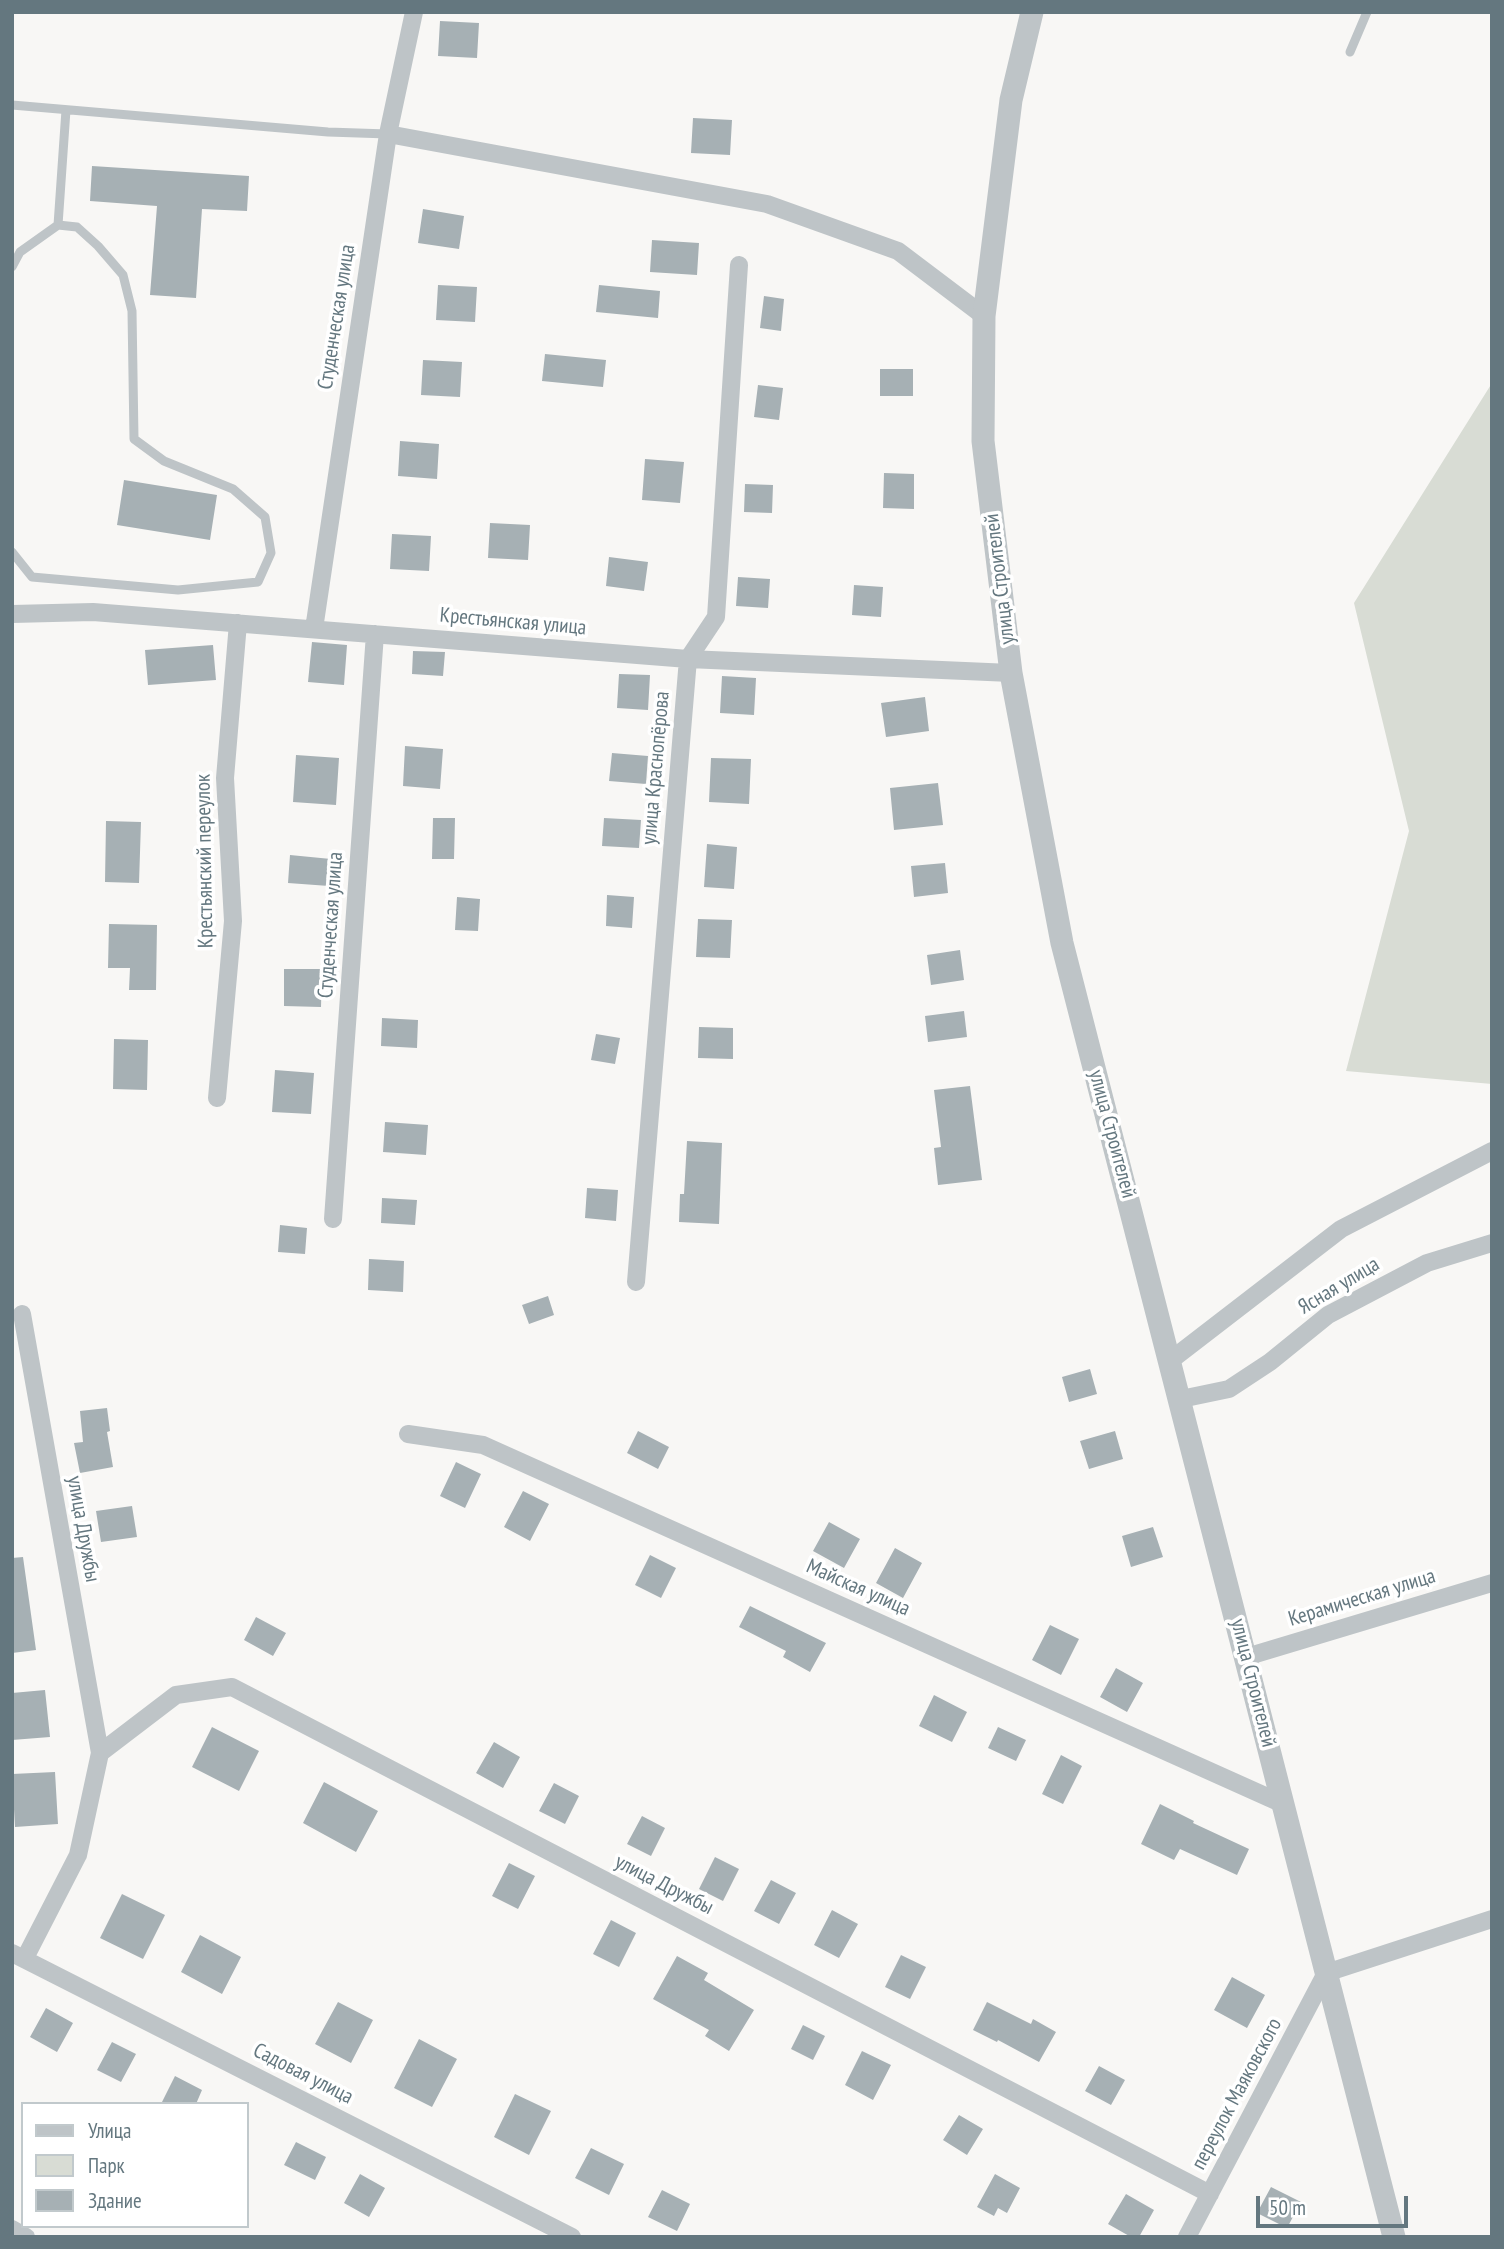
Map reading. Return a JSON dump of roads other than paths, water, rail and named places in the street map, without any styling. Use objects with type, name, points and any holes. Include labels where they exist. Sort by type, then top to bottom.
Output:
[{"type":"street","name":"Студенческая улица","points":[[314,629],[388,134],[414,12]]},
{"type":"street","name":"улица Строителей","points":[[1032,12],[1011,100],[984,316],[984,441],[1011,673],[1062,943],[1394,2237]]},
{"type":"street","points":[[388,134],[767,204],[898,251],[984,316]]},
{"type":"street","name":"улица Краснопёрова","points":[[636,1282],[688,659],[716,617],[739,265]]},
{"type":"street","name":"Крестьянская улица","points":[[12,614],[93,612],[688,659],[1011,673]]},
{"type":"street","name":"Крестьянский переулок","points":[[217,1098],[233,920],[225,778],[238,623]]},
{"type":"street","name":"Студенческая улица","points":[[332,1219],[375,634]]},
{"type":"street","points":[[1171,1360],[1341,1229],[1492,1151]]},
{"type":"street","name":"Ясная улица","points":[[1181,1399],[1229,1389],[1270,1362],[1328,1315],[1427,1263],[1492,1243]]},
{"type":"street","name":"улица Дружбы","points":[[19,1956],[78,1855],[100,1752],[22,1314]]},
{"type":"street","name":"Майская улица","points":[[408,1434],[483,1445],[1283,1804]]},
{"type":"street","name":"Керамическая улица","points":[[1246,1657],[1492,1583]]},
{"type":"street","name":"улица Дружбы","points":[[100,1752],[176,1695],[232,1687],[1210,2194]]},
{"type":"street","points":[[1326,1973],[1492,1919]]},
{"type":"street","name":"Садовая улица","points":[[19,1956],[572,2237]]},
{"type":"street","name":"переулок Маяковского","points":[[1187,2237],[1326,1973]]},
{"type":"street","points":[[12,2229],[26,2237]]},
{"type":"lane","points":[[1350,52],[1367,12]]},
{"type":"lane","points":[[12,105],[328,132],[388,134]]},
{"type":"lane","points":[[58,225],[65,110]]},
{"type":"lane","points":[[12,267],[20,252],[58,225],[77,227],[98,246],[123,275],[132,312],[135,439],[164,461],[233,489],[265,517],[271,553],[258,582],[178,590],[32,578],[12,552]]}]
